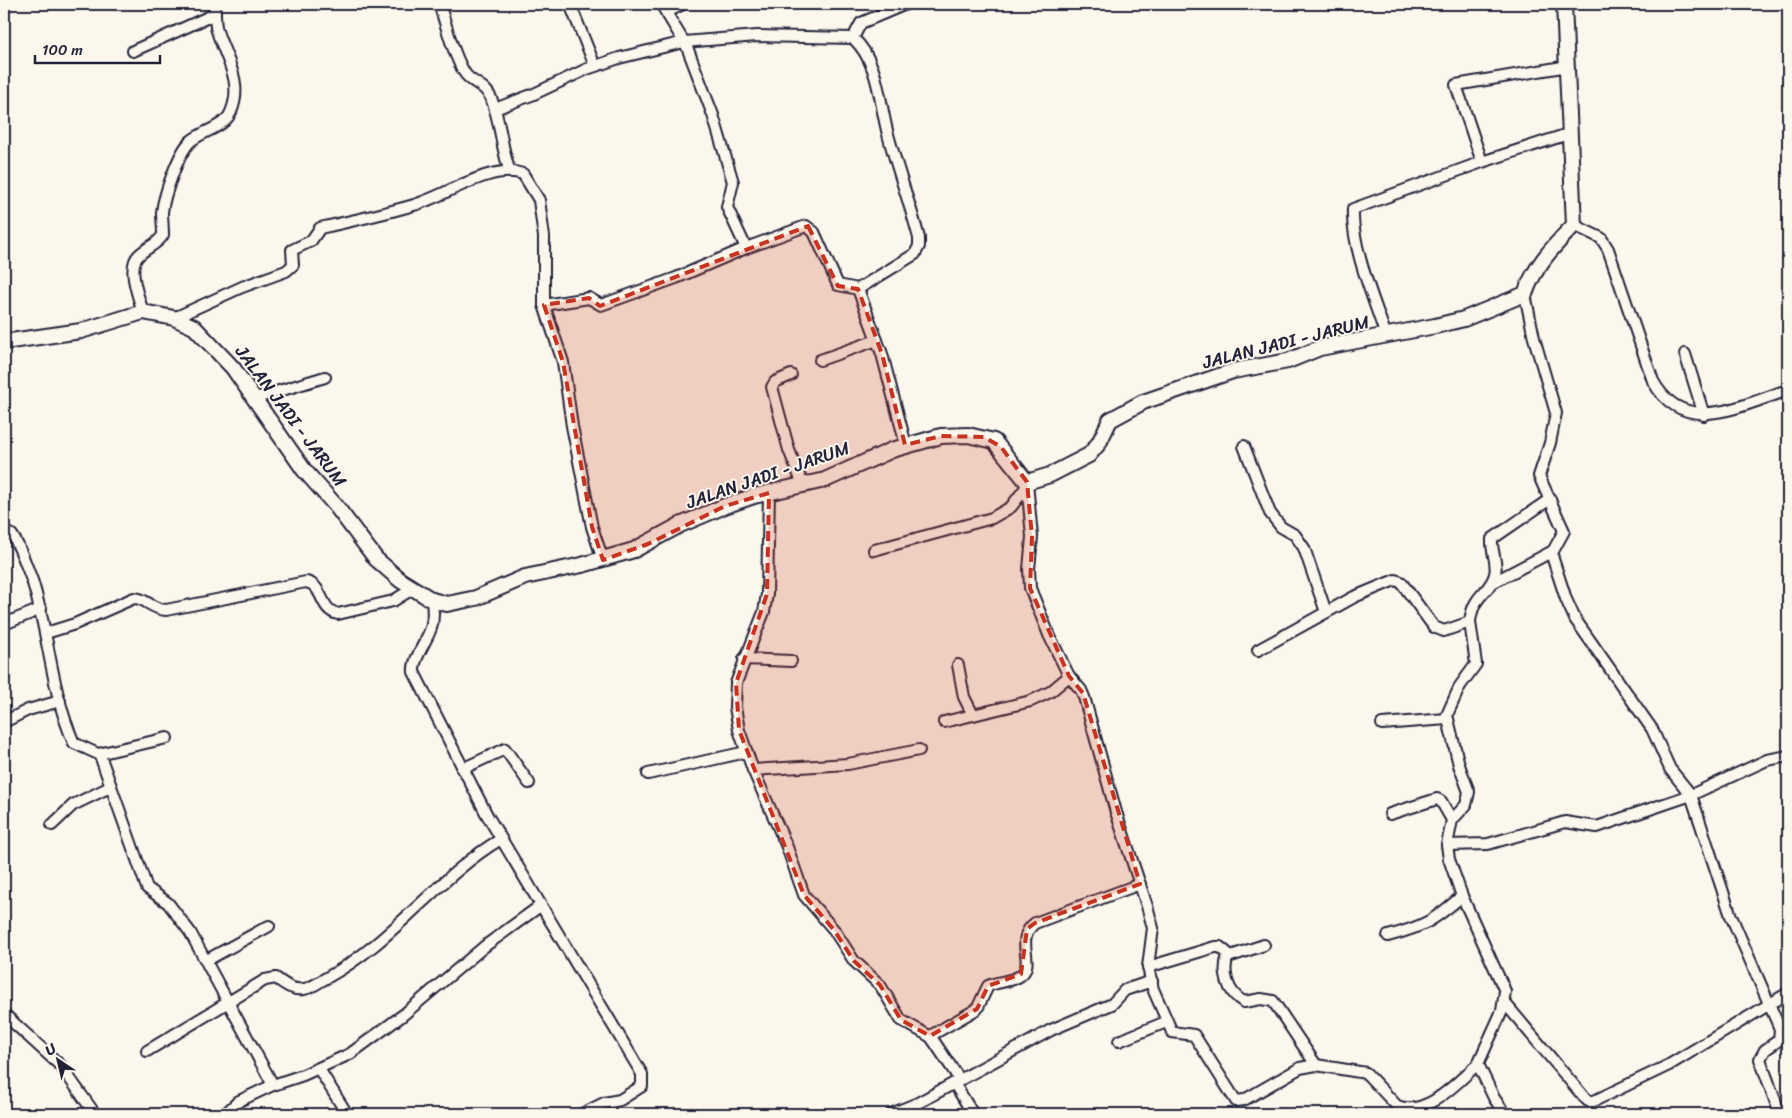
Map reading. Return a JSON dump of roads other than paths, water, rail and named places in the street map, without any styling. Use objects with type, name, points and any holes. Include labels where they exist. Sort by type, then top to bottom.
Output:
[{"type":"street","points":[[439,4],[464,73],[484,86],[495,109],[502,151],[510,172]]},
{"type":"street","points":[[570,4],[595,66]]},
{"type":"street","points":[[682,4],[664,8],[684,42],[726,154],[733,182],[726,207],[746,248]]},
{"type":"street","points":[[853,38],[861,23],[906,4]]},
{"type":"street","points":[[1564,4],[1574,225],[1541,260],[1530,279],[1526,294],[1534,338],[1556,412],[1550,443],[1540,476],[1564,531],[1553,551],[1552,559],[1575,618],[1652,729],[1670,769],[1691,795],[1731,916],[1771,1005],[1780,1036],[1777,1042],[1762,1053],[1760,1059],[1780,1114]]},
{"type":"street","points":[[133,51],[215,9],[216,28],[234,73],[234,100],[231,113],[219,125],[200,135],[186,147],[165,199],[162,212],[163,235],[154,245],[139,255],[134,267],[143,312]]},
{"type":"street","points":[[495,109],[534,94],[568,76],[595,66],[684,42],[757,36],[853,38],[865,52],[880,91],[888,138],[919,238],[918,251],[910,259],[858,289],[838,285],[814,232],[808,226],[746,248],[676,278],[601,305],[589,298],[544,305]]},
{"type":"street","points":[[1482,162],[1456,85],[1568,66]]},
{"type":"street","points":[[1386,336],[1366,278],[1358,245],[1353,209],[1482,162],[1571,133]]},
{"type":"street","points":[[174,318],[290,269],[293,265],[292,250],[311,241],[320,228],[414,205],[478,179],[510,172],[523,174],[539,200],[544,237],[544,305],[563,362],[572,426],[592,526],[603,560]]},
{"type":"street","points":[[1574,225],[1601,238],[1608,249],[1628,313],[1653,381],[1660,394],[1671,404],[1689,413],[1704,415],[1788,390]]},
{"type":"street","points":[[858,289],[891,383],[906,445]]},
{"type":"street","name":"JALAN JADI - JARUM","points":[[4,342],[81,332],[143,312],[174,318],[194,327],[222,354],[256,398],[304,470],[336,506],[376,559],[400,580],[432,600],[456,604],[496,590],[525,577],[603,560],[648,544],[680,525],[726,506],[769,493],[824,480],[906,445],[941,436],[968,435],[984,437],[994,441],[1001,447],[1027,484],[1050,475],[1089,455],[1099,443],[1110,420],[1143,402],[1233,371],[1288,361],[1320,348],[1386,336],[1464,318],[1526,294]]},
{"type":"street","points":[[820,360],[877,340]]},
{"type":"street","points":[[1686,354],[1704,415]]},
{"type":"street","points":[[791,375],[775,382],[772,387],[789,450],[803,485]]},
{"type":"street","points":[[256,398],[325,377]]},
{"type":"street","points":[[1244,446],[1270,514],[1281,527],[1295,535],[1304,548],[1326,612]]},
{"type":"street","points":[[1027,484],[1032,537],[1029,569],[1030,588],[1049,635],[1069,676],[1083,693],[1116,812],[1140,884],[1152,928],[1148,967],[1152,981],[1166,1022],[1174,1034],[1190,1033],[1195,1036],[1236,1101],[1244,1100],[1300,1068],[1316,1065],[1366,1073],[1396,1106],[1416,1108],[1431,1103],[1478,1064],[1502,1011],[1505,991],[1462,896],[1449,859],[1447,845],[1452,820],[1466,805],[1469,792],[1459,765],[1447,719],[1452,700],[1476,664],[1470,622],[1473,604],[1492,582],[1553,551]]},
{"type":"street","points":[[874,550],[992,518],[1011,506],[1027,484]]},
{"type":"street","points":[[769,493],[767,594],[764,612],[736,683],[735,707],[739,730],[746,752],[787,847],[804,895],[834,930],[854,961],[880,985],[901,1020],[930,1036],[973,1114]]},
{"type":"street","points":[[1492,582],[1497,564],[1492,540],[1550,499]]},
{"type":"street","points":[[4,532],[12,535],[15,540],[25,562],[41,609],[60,701],[74,743],[98,754],[167,738]]},
{"type":"street","points":[[1258,650],[1374,587],[1395,580],[1402,582],[1434,627],[1440,631],[1470,622]]},
{"type":"street","points":[[46,633],[75,624],[134,598],[144,600],[156,609],[166,610],[306,582],[317,586],[328,609],[338,614],[393,601],[414,588]]},
{"type":"street","points":[[432,600],[431,629],[413,666],[414,672],[462,769],[501,839],[642,1074],[643,1085],[636,1090],[620,1100],[600,1104],[582,1114]]},
{"type":"street","points":[[4,624],[41,609]]},
{"type":"street","points":[[744,660],[792,661]]},
{"type":"street","points":[[958,665],[964,697],[973,715]]},
{"type":"street","points":[[944,722],[1031,701],[1050,692],[1069,676]]},
{"type":"street","points":[[4,722],[28,710],[60,701]]},
{"type":"street","points":[[1382,724],[1447,719]]},
{"type":"street","points":[[462,769],[504,749],[528,783]]},
{"type":"street","points":[[753,770],[848,764],[919,750]]},
{"type":"street","points":[[648,774],[746,752]]},
{"type":"street","points":[[98,754],[147,888],[168,903],[207,960],[273,1085]]},
{"type":"street","points":[[1447,845],[1488,844],[1565,822],[1590,828],[1597,827],[1691,795],[1749,768],[1787,758]]},
{"type":"street","points":[[52,825],[73,805],[110,787]]},
{"type":"street","points":[[1390,814],[1437,799],[1441,801],[1452,820]]},
{"type":"street","points":[[147,1051],[228,1000],[272,978],[291,988],[302,990],[338,972],[381,940],[456,874],[470,858],[501,839]]},
{"type":"street","points":[[930,1036],[977,1009],[988,986],[1021,974],[1025,969],[1024,940],[1027,929],[1035,923],[1140,884]]},
{"type":"street","points":[[1388,936],[1421,927],[1440,915],[1462,896]]},
{"type":"street","points":[[226,1114],[240,1101],[273,1085],[319,1069],[350,1054],[403,1015],[485,946],[540,906]]},
{"type":"street","points":[[207,960],[269,926]]},
{"type":"street","points":[[1148,967],[1215,947],[1220,947],[1228,955],[1237,955],[1264,945]]},
{"type":"street","points":[[1228,955],[1224,968],[1226,979],[1234,996],[1244,1002],[1261,999],[1273,1001],[1316,1065]]},
{"type":"street","points":[[892,1114],[918,1103],[1051,1030],[1112,1004],[1125,990],[1152,981]]},
{"type":"street","points":[[1504,1002],[1583,1096],[1588,1101],[1594,1101],[1669,1065],[1788,993]]},
{"type":"street","points":[[4,1014],[61,1066],[95,1114]]},
{"type":"street","points":[[1119,1041],[1166,1022]]},
{"type":"street","points":[[1478,1064],[1494,1098],[1505,1114]]},
{"type":"street","points":[[319,1069],[348,1114]]}]
